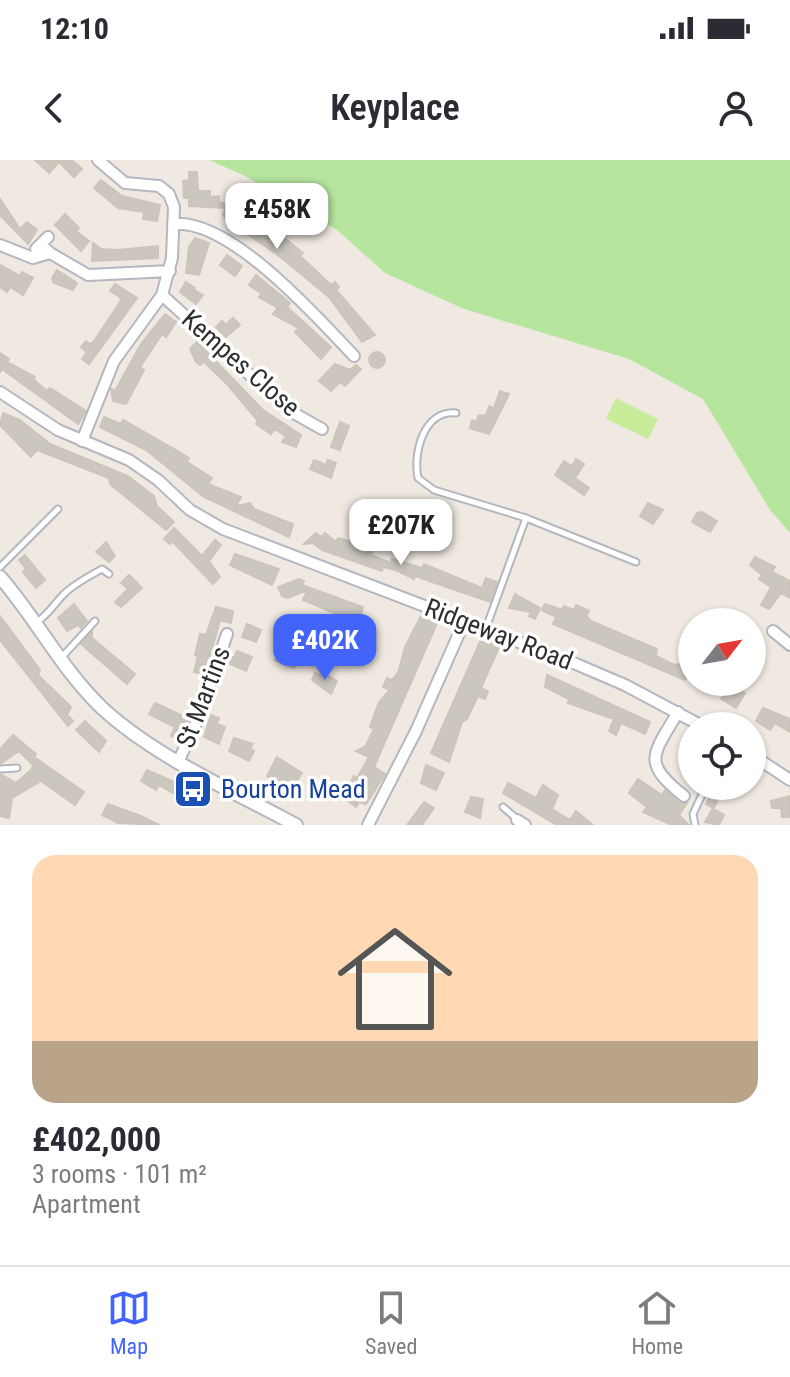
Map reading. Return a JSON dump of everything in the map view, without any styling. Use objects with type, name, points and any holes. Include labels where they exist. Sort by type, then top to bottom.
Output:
[{"type":"street","points":[[82,441],[114,361],[162,295],[170,271],[173,200],[165,190],[125,183],[100,162]]},
{"type":"street","points":[[173,224],[196,225],[215,233],[286,285],[354,356]]},
{"type":"street","points":[[41,243],[50,253],[88,275],[170,271]]},
{"type":"street","points":[[0,245],[33,258],[50,253]]},
{"type":"street","name":"Kempes Close","points":[[162,295],[290,411],[322,429]]},
{"type":"street","name":"Ridgeway Road","points":[[0,392],[82,441],[129,460],[158,480],[190,510],[223,529],[486,628],[625,685],[678,712]]},
{"type":"street","points":[[0,577],[101,706],[133,733],[296,825]]},
{"type":"street","points":[[368,825],[416,731],[465,620]]},
{"type":"street","points":[[773,631],[790,645]]},
{"type":"street","name":"St Martins","points":[[179,760],[198,719],[227,634]]},
{"type":"street","points":[[678,712],[661,741],[655,766],[659,775],[678,791]]},
{"type":"street","points":[[766,764],[790,780]]},
{"type":"lane","points":[[456,413],[442,416],[422,434],[416,457],[418,478],[434,490],[526,518],[636,562]]},
{"type":"lane","points":[[0,567],[58,509]]},
{"type":"lane","points":[[486,628],[526,518]]},
{"type":"lane","points":[[36,623],[53,611],[60,597],[87,577],[102,569],[109,574]]},
{"type":"lane","points":[[61,658],[95,621]]},
{"type":"lane","points":[[0,769],[17,768]]},
{"type":"lane","points":[[695,825],[693,814],[700,800]]},
{"type":"lane","points":[[503,807],[521,822]]},
{"type":"green space","points":[[209,160],[790,160],[790,533],[770,510],[703,399],[629,359],[464,309],[385,273],[337,230],[243,175]]},
{"type":"green space","points":[[616,398],[658,419],[648,439],[606,419]]},
{"type":"building","points":[[35,160],[72,160],[82,169],[74,177],[59,162],[49,173]]},
{"type":"building","points":[[189,172],[197,172],[198,191],[210,191],[210,197],[219,196],[219,202],[244,210],[241,214],[261,226],[264,222],[303,253],[300,256],[331,285],[335,282],[339,287],[336,290],[375,335],[362,342],[329,297],[278,255],[227,220],[223,215],[226,208],[189,206],[189,198],[184,198],[183,181],[189,180]]},
{"type":"building","points":[[101,180],[122,196],[160,205],[157,221],[143,219],[144,212],[118,208],[94,188]]},
{"type":"building","points":[[0,199],[20,229],[27,222],[37,230],[28,244],[0,215]]},
{"type":"building","points":[[65,214],[79,228],[76,231],[89,241],[81,251],[55,225]]},
{"type":"building","points":[[195,238],[209,243],[199,275],[186,273],[189,247]]},
{"type":"building","points":[[93,243],[101,249],[117,250],[158,246],[158,258],[92,261]]},
{"type":"building","points":[[227,255],[242,266],[235,276],[220,265]]},
{"type":"building","points":[[0,265],[20,276],[22,272],[33,278],[23,295],[10,287],[7,292],[0,287]]},
{"type":"building","points":[[57,270],[77,283],[73,290],[54,283],[52,278]]},
{"type":"building","points":[[256,275],[290,303],[287,307],[331,347],[321,359],[295,332],[298,328],[273,314],[278,308],[259,297],[262,294],[249,285]]},
{"type":"building","points":[[186,282],[195,288],[192,297],[196,291],[203,295],[196,304],[180,292]]},
{"type":"building","points":[[115,284],[137,298],[89,364],[82,359],[87,352],[81,347],[86,341],[90,344],[94,341],[120,302],[121,298],[110,291]]},
{"type":"building","points":[[165,314],[176,322],[166,337],[162,334],[140,367],[144,370],[126,404],[113,401],[111,389],[115,391],[141,344]]},
{"type":"building","points":[[233,318],[240,325],[226,337],[216,327],[222,321],[226,325]]},
{"type":"building","points":[[197,342],[263,410],[301,435],[296,447],[282,442],[286,436],[274,429],[271,434],[256,424],[258,421],[227,384],[204,362],[200,365],[196,362],[190,349]]},
{"type":"building","points":[[377,352],[383,354],[383,366],[377,368],[371,366],[369,360],[371,354]]},
{"type":"building","points":[[0,353],[9,359],[7,362],[35,377],[34,380],[47,391],[50,388],[86,411],[78,424],[2,369],[0,372]]},
{"type":"building","points":[[335,364],[350,370],[356,365],[361,369],[345,386],[340,382],[331,391],[319,381]]},
{"type":"building","points":[[500,391],[509,394],[489,434],[470,428],[472,420],[477,422],[478,416],[486,415],[489,406],[494,408]]},
{"type":"building","points":[[3,413],[20,420],[50,444],[128,476],[154,496],[157,506],[174,522],[166,530],[110,484],[109,478],[37,450],[31,457],[0,425]]},
{"type":"building","points":[[104,417],[121,424],[123,420],[189,458],[187,462],[212,478],[208,484],[241,497],[236,506],[250,503],[254,509],[293,524],[289,537],[204,497],[146,450],[100,427]]},
{"type":"building","points":[[340,422],[349,426],[340,450],[331,447]]},
{"type":"building","points":[[576,459],[584,464],[575,478],[589,488],[584,495],[555,475],[564,461],[572,466]]},
{"type":"building","points":[[314,460],[326,465],[328,460],[336,463],[331,478],[310,469]]},
{"type":"building","points":[[648,503],[663,510],[653,524],[640,516]]},
{"type":"building","points":[[702,512],[717,521],[710,532],[692,522],[697,513]]},
{"type":"building","points":[[174,528],[202,556],[215,540],[221,545],[209,561],[220,577],[213,584],[172,541],[170,544],[164,539]]},
{"type":"building","points":[[316,533],[322,537],[325,533],[336,542],[338,538],[373,550],[371,555],[391,563],[392,559],[422,568],[424,564],[482,588],[486,578],[497,582],[490,602],[415,576],[414,579],[396,570],[383,567],[382,571],[322,550],[313,543],[304,544]]},
{"type":"building","points":[[106,542],[115,556],[109,562],[96,552]]},
{"type":"building","points":[[235,554],[279,569],[272,585],[230,565]]},
{"type":"building","points":[[25,555],[45,580],[36,588],[23,572],[26,569],[19,560]]},
{"type":"building","points":[[755,557],[775,567],[772,572],[790,581],[790,598],[781,593],[769,609],[761,605],[771,587],[759,579],[762,575],[750,565]]},
{"type":"building","points":[[129,575],[142,588],[121,607],[115,602],[128,589],[121,583]]},
{"type":"building","points":[[299,579],[304,581],[302,585],[363,607],[360,616],[341,616],[303,600],[307,590],[288,598],[282,596],[278,587]]},
{"type":"building","points":[[515,594],[540,608],[535,619],[529,616],[531,612],[509,608]]},
{"type":"building","points":[[74,604],[87,621],[81,628],[78,625],[67,631],[58,618]]},
{"type":"building","points":[[545,604],[562,610],[564,606],[574,610],[576,605],[589,611],[586,616],[591,621],[657,649],[656,656],[678,664],[678,677],[553,624],[556,617],[542,610]]},
{"type":"building","points":[[216,607],[233,611],[231,623],[220,620],[205,674],[194,672],[200,634],[206,635]]},
{"type":"building","points":[[422,614],[438,621],[374,767],[385,774],[366,804],[359,802],[356,807],[340,795],[347,781],[350,783],[354,776],[357,778],[369,757],[356,751],[365,747],[374,729],[370,727],[379,702],[390,690],[383,687],[387,678],[392,680],[398,673],[405,647]]},
{"type":"building","points":[[0,616],[40,670],[38,675],[71,707],[67,715],[73,721],[68,726],[0,640]]},
{"type":"building","points":[[247,624],[261,630],[256,642],[242,637]]},
{"type":"building","points":[[92,632],[92,638],[135,674],[127,684],[81,644]]},
{"type":"building","points":[[482,637],[500,645],[481,688],[488,691],[485,699],[478,696],[467,719],[462,722],[449,762],[431,753]]},
{"type":"building","points":[[283,646],[301,656],[294,668],[275,660]]},
{"type":"building","points":[[237,651],[252,657],[246,671],[226,662],[228,655],[234,658]]},
{"type":"building","points":[[322,672],[337,681],[331,694],[312,680],[315,673],[321,675]]},
{"type":"building","points":[[547,675],[650,722],[645,734],[621,723],[616,735],[609,731],[614,719],[568,703],[569,699],[545,687]]},
{"type":"building","points":[[723,696],[743,696],[736,708],[721,699]]},
{"type":"building","points":[[155,703],[189,719],[180,740],[171,736],[175,727],[149,714]]},
{"type":"building","points":[[763,708],[790,719],[790,732],[775,723],[770,730],[766,727],[766,712],[761,712]]},
{"type":"building","points":[[211,715],[219,718],[217,724],[225,727],[219,744],[204,737]]},
{"type":"building","points":[[85,721],[106,741],[99,752],[76,730]]},
{"type":"building","points":[[13,735],[36,754],[34,757],[84,792],[75,805],[41,781],[12,798],[9,818],[0,816],[0,774],[16,783],[33,765],[19,751],[0,764],[0,749]]},
{"type":"building","points":[[234,738],[253,744],[250,748],[254,751],[249,761],[229,751]]},
{"type":"building","points":[[277,757],[302,773],[291,790],[267,776]]},
{"type":"building","points":[[426,765],[444,773],[436,790],[421,783]]},
{"type":"building","points":[[147,770],[188,788],[182,798],[159,785],[156,790],[141,781]]},
{"type":"building","points":[[638,779],[662,795],[665,790],[679,803],[687,803],[679,815],[689,825],[672,825],[643,812],[647,807],[629,793]]},
{"type":"building","points":[[508,783],[536,798],[543,785],[558,795],[552,809],[570,820],[576,811],[593,825],[557,825],[503,793]]},
{"type":"building","points":[[790,796],[790,817],[782,817],[781,808],[772,808],[771,801]]},
{"type":"building","points":[[471,797],[483,799],[480,818],[465,812]]},
{"type":"building","points":[[708,800],[717,802],[713,809],[724,815],[719,825],[705,822],[713,808],[706,804]]},
{"type":"building","points":[[424,802],[434,808],[422,825],[407,825]]},
{"type":"building","points":[[108,804],[159,825],[118,823],[102,815]]},
{"type":"place","name":"Bourton Mead","points":[[193,789]]}]
